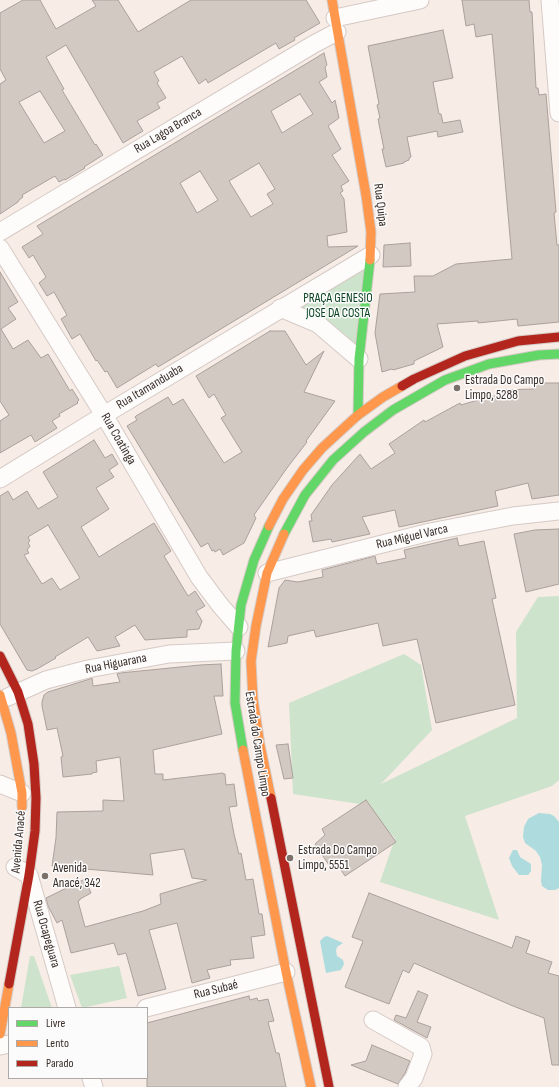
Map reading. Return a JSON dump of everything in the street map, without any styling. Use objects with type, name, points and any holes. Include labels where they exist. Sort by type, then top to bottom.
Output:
[{"type":"main road","name":"Rua Quipa","points":[[332,0],[366,195],[371,232],[371,255],[359,360],[358,415]]},
{"type":"main road","name":"Estrada do Campo Limpo","points":[[311,1087],[286,972],[235,703],[236,651],[241,605],[254,560],[283,499],[303,470],[317,454],[358,415],[383,397],[414,379],[465,356],[518,341],[559,337]]},
{"type":"main road","name":"Estrada do Campo Limpo","points":[[329,1087],[260,745],[253,699],[252,654],[257,618],[267,573],[282,538],[305,496],[333,460],[364,432],[393,410],[445,380],[489,364],[539,355],[559,354]]},
{"type":"main road","name":"Avenida Anacé","points":[[0,656],[18,692],[28,724],[34,764],[35,791],[35,831],[19,869],[0,1034]]},
{"type":"main road","name":"Avenida Anacé","points":[[1,697],[6,737],[22,793],[22,816]]},
{"type":"street","name":"Rua Lagoa Branca","points":[[0,232],[314,44],[336,25],[420,0]]},
{"type":"street","points":[[550,0],[559,113]]},
{"type":"street","name":"Rua Coatinga","points":[[0,248],[104,415],[199,577],[239,627]]},
{"type":"street","name":"Rua Itamanduaba","points":[[0,479],[280,308],[371,255]]},
{"type":"street","points":[[280,308],[318,324],[359,360]]},
{"type":"street","name":"Rua Miguel Varca","points":[[267,573],[430,532],[513,516],[559,511]]},
{"type":"street","name":"Rua Higuarana","points":[[1,697],[18,692],[46,680],[88,669],[169,654],[236,651]]},
{"type":"street","points":[[0,784],[22,793]]},
{"type":"street","name":"Rua Ocapeguara","points":[[19,869],[67,1007]]},
{"type":"street","name":"Rua Subaé","points":[[148,1007],[286,972]]},
{"type":"street","points":[[373,1020],[421,1047],[423,1054],[414,1078],[407,1087]]},
{"type":"green space","name":"PRAÇA GENESIO JOSE DA COSTA","points":[[368,260],[357,354],[294,304]]},
{"type":"green space","points":[[559,596],[559,780],[552,786],[465,816],[499,920],[380,882],[395,838],[360,804],[293,794],[289,703],[404,654],[421,665],[432,730],[381,784],[517,718],[516,632],[538,597]]},
{"type":"green space","points":[[30,956],[34,956],[52,1007],[21,1007]]},
{"type":"green space","points":[[119,966],[127,998],[82,1007],[70,975]]},
{"type":"water","points":[[539,813],[550,814],[559,822],[559,888],[555,890],[548,890],[542,886],[542,865],[540,857],[536,851],[525,843],[523,837],[524,827],[528,819]]},
{"type":"water","points":[[513,850],[517,850],[520,857],[531,864],[531,871],[528,875],[519,875],[512,866],[509,858]]},
{"type":"water","points":[[327,936],[343,943],[337,947],[336,951],[337,956],[343,960],[344,964],[341,970],[326,973],[320,941]]},
{"type":"building","points":[[23,0],[40,0],[56,29],[96,6],[92,0],[118,0],[138,32],[191,0],[306,0],[320,23],[294,38],[295,40],[279,49],[276,43],[208,83],[206,79],[199,84],[182,56],[154,72],[159,81],[157,83],[166,98],[157,103],[160,108],[137,121],[143,131],[123,143],[66,45],[46,57],[64,89],[62,90],[95,145],[96,144],[103,155],[65,180],[59,182],[55,176],[22,195],[23,197],[18,202],[0,214],[0,84],[6,80],[0,69],[0,13]],"holes":[[[40,91],[65,131],[44,143],[19,102]]]},
{"type":"building","points":[[462,0],[529,0],[530,12],[532,12],[536,88],[538,88],[539,95],[546,94],[556,212],[554,213],[557,245],[559,245],[559,322],[518,326],[517,319],[478,323],[478,321],[437,324],[443,347],[414,361],[414,364],[382,372],[375,333],[380,294],[415,292],[414,276],[433,276],[456,264],[512,259],[492,34],[476,37],[474,24],[466,26]]},
{"type":"building","points":[[443,30],[453,78],[433,82],[439,114],[441,114],[443,123],[460,120],[463,132],[438,137],[437,131],[407,137],[411,157],[409,160],[404,163],[386,167],[378,119],[380,118],[377,105],[379,104],[368,46]]},
{"type":"building","points":[[324,53],[327,65],[325,67],[327,77],[319,82],[332,103],[335,100],[339,118],[328,126],[341,149],[332,155],[349,181],[341,186],[343,191],[340,193],[344,199],[347,232],[327,236],[328,247],[358,246],[158,367],[156,364],[117,388],[107,371],[105,372],[97,360],[96,361],[80,334],[72,339],[61,319],[67,315],[54,292],[47,296],[39,283],[46,277],[33,255],[29,258],[22,247],[43,234],[37,226]],"holes":[[[300,94],[313,114],[282,133],[271,111]],[[259,163],[275,189],[267,194],[273,204],[251,217],[229,181]],[[200,171],[218,200],[197,213],[180,183]]]},
{"type":"building","points":[[410,243],[411,266],[383,267],[384,245]]},
{"type":"building","points":[[0,272],[18,302],[8,308],[16,319],[1,329],[13,349],[28,340],[41,358],[48,354],[70,391],[72,389],[79,400],[77,402],[78,403],[59,414],[60,416],[52,421],[57,428],[35,442],[31,435],[0,453],[0,421],[9,415],[0,401]]},
{"type":"building","points":[[270,331],[285,331],[306,365],[324,351],[304,392],[335,401],[254,515],[256,518],[244,543],[223,555],[220,549],[215,552],[214,550],[212,551],[208,543],[201,547],[127,426],[137,420],[135,417],[136,416],[168,397],[173,405],[183,399],[224,463],[242,452],[221,418],[226,415],[214,394],[209,398],[196,376]]},
{"type":"building","points":[[539,383],[559,383],[559,495],[532,499],[528,483],[495,491],[498,506],[399,527],[395,510],[362,517],[370,534],[332,542],[331,539],[313,542],[309,521],[312,521],[311,515],[332,485],[360,454],[371,469],[395,453],[389,444],[424,420],[425,422],[460,403],[461,405],[488,397],[502,395],[502,390],[534,389]]},
{"type":"building","points":[[94,440],[105,458],[112,454],[118,464],[109,470],[114,477],[96,488],[109,509],[81,527],[99,557],[154,523],[171,551],[164,556],[188,596],[195,591],[205,606],[196,611],[202,621],[199,629],[187,630],[187,637],[145,640],[135,625],[115,637],[120,646],[97,651],[88,637],[37,669],[32,671],[27,670],[0,624],[0,496],[8,491],[13,500],[27,491],[38,509],[58,497],[43,472]],"holes":[[[48,525],[80,578],[60,590],[52,578],[42,584],[24,555],[29,553],[27,550],[30,546],[28,543],[30,541],[28,537]]]},
{"type":"building","points":[[559,529],[559,584],[526,592],[514,534],[535,530]]},
{"type":"building","points":[[457,538],[459,546],[484,541],[496,598],[492,599],[515,705],[436,723],[417,639],[383,646],[378,623],[316,637],[314,630],[288,636],[287,643],[268,647],[279,588],[285,580],[298,582],[323,577],[322,570],[375,556],[377,564],[406,558],[404,550]]},
{"type":"building","points":[[221,664],[223,696],[214,696],[222,734],[153,750],[155,774],[163,774],[163,780],[223,773],[225,774],[226,785],[234,784],[237,806],[229,807],[234,834],[239,854],[241,853],[246,880],[253,879],[259,914],[262,914],[265,935],[251,937],[254,958],[230,960],[231,965],[207,970],[210,978],[192,983],[177,923],[149,930],[166,989],[138,996],[126,953],[118,955],[114,943],[71,953],[62,920],[57,923],[48,906],[46,898],[85,879],[91,893],[78,901],[85,927],[143,911],[161,904],[160,894],[207,880],[192,878],[184,849],[150,854],[153,875],[52,866],[56,838],[57,812],[103,811],[103,800],[124,801],[120,757],[96,761],[97,772],[92,774],[63,777],[61,757],[63,756],[57,728],[47,730],[42,702],[44,695],[48,692],[92,678],[93,686],[120,682],[117,674],[120,673]]},
{"type":"building","points":[[288,744],[293,778],[284,779],[276,745]]},
{"type":"building","points":[[366,800],[396,842],[345,876],[337,864],[331,868],[315,844],[325,835],[322,829]]},
{"type":"building","points":[[369,893],[512,948],[516,936],[530,941],[526,953],[552,962],[548,973],[559,976],[559,1065],[552,1065],[544,1018],[414,963],[409,973],[403,970],[389,1004],[345,987],[363,941],[352,937]]},
{"type":"building","points":[[418,991],[428,995],[417,1022],[431,1027],[427,1038],[394,1020],[396,1015],[406,1018]]},
{"type":"building","points":[[249,996],[250,1000],[257,998],[258,1001],[268,999],[274,1021],[268,1022],[276,1053],[279,1053],[286,1087],[147,1087],[148,1023]]},
{"type":"building","points":[[372,1045],[410,1061],[398,1084],[351,1065],[366,1061]]},
{"type":"traffic: fast","points":[[358,415],[359,359],[370,260]]},
{"type":"traffic: fast","points":[[284,534],[305,495],[333,460],[364,432],[393,410],[445,380],[489,364],[539,355],[559,354]]},
{"type":"traffic: fast","points":[[243,750],[235,703],[236,651],[241,605],[254,560],[269,526]]},
{"type":"traffic: slow","points":[[332,0],[366,195],[371,232],[370,260]]},
{"type":"traffic: slow","points":[[269,526],[283,499],[303,470],[322,448],[358,415],[383,397],[402,386]]},
{"type":"traffic: slow","points":[[271,798],[260,745],[253,699],[251,661],[256,626],[267,573],[284,534]]},
{"type":"traffic: slow","points":[[0,695],[11,733],[22,793],[22,807]]},
{"type":"traffic: slow","points":[[243,750],[286,972],[311,1087]]},
{"type":"traffic: slow","points":[[0,1034],[9,984]]},
{"type":"traffic: jam","points":[[402,386],[465,356],[518,341],[559,337]]},
{"type":"traffic: jam","points":[[0,656],[18,692],[28,724],[34,764],[36,798],[35,831],[29,875],[9,984]]},
{"type":"traffic: jam","points":[[271,798],[329,1087]]},
{"type":"place","name":"Estrada Do Campo Limpo, 5288","points":[[457,388]]},
{"type":"place","name":"Estrada Do Campo Limpo, 5551","points":[[290,858]]},
{"type":"place","name":"Avenida Anacé, 342","points":[[45,876]]}]
